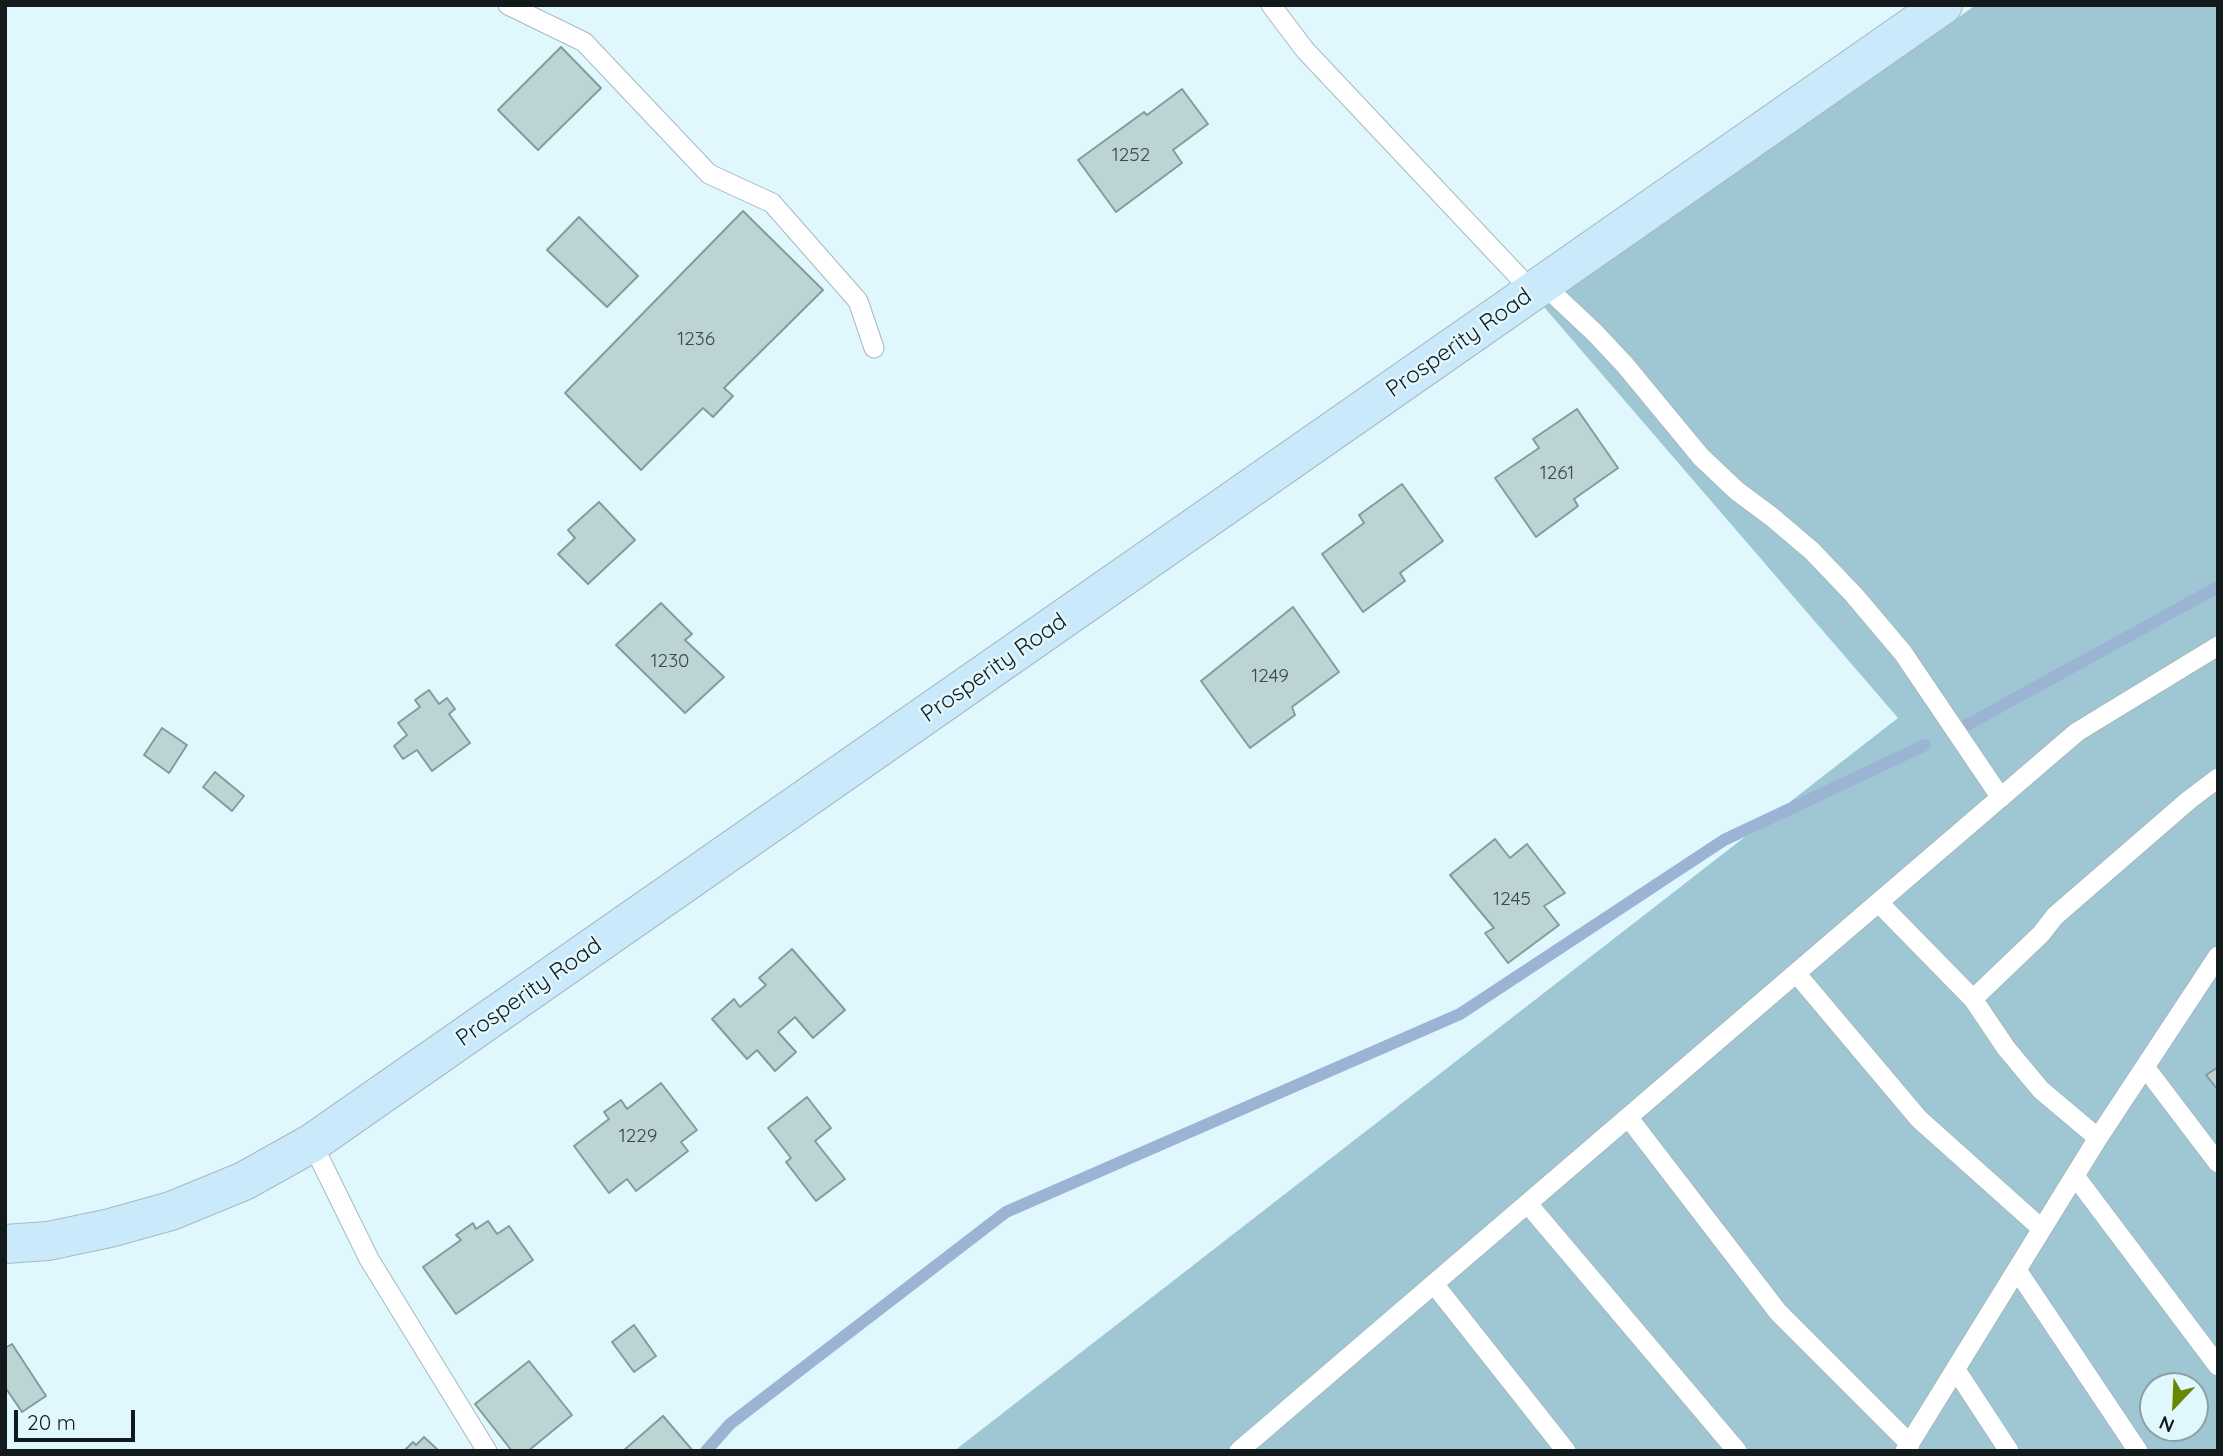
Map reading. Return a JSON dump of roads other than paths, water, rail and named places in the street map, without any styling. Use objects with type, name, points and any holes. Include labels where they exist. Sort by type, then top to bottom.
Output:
[{"type":"street","name":"Prosperity Road","points":[[5,1244],[48,1241],[171,1211],[244,1181],[312,1143],[1943,5]]},
{"type":"lane","points":[[508,5],[584,42],[709,174],[772,203],[858,300],[874,348]]},
{"type":"lane","points":[[1270,5],[1305,50],[1538,288],[1602,341],[1701,457],[1737,491],[1812,551],[1854,595],[1903,653],[2001,798]]},
{"type":"lane","points":[[1239,1451],[2077,732],[2218,646]]},
{"type":"lane","points":[[1973,999],[2041,934],[2055,916],[2218,778]]},
{"type":"lane","points":[[1879,903],[1973,999],[2006,1048],[2040,1090],[2098,1138]]},
{"type":"lane","points":[[1628,1117],[1778,1312],[1908,1447],[2098,1138],[2217,959]]},
{"type":"lane","points":[[1796,973],[1919,1119],[2042,1229]]},
{"type":"lane","points":[[2145,1067],[2218,1163]]},
{"type":"lane","points":[[312,1143],[369,1259],[486,1451]]},
{"type":"lane","points":[[2075,1176],[2218,1366]]},
{"type":"lane","points":[[1528,1204],[1737,1451]]},
{"type":"lane","points":[[2017,1270],[2138,1451]]},
{"type":"lane","points":[[1434,1284],[1566,1451]]},
{"type":"lane","points":[[1956,1370],[2009,1451]]},
{"type":"waterway","points":[[1967,725],[2218,587]]},
{"type":"waterway","points":[[706,1451],[730,1424],[1006,1212],[1460,1014],[1724,840],[1925,745]]}]
